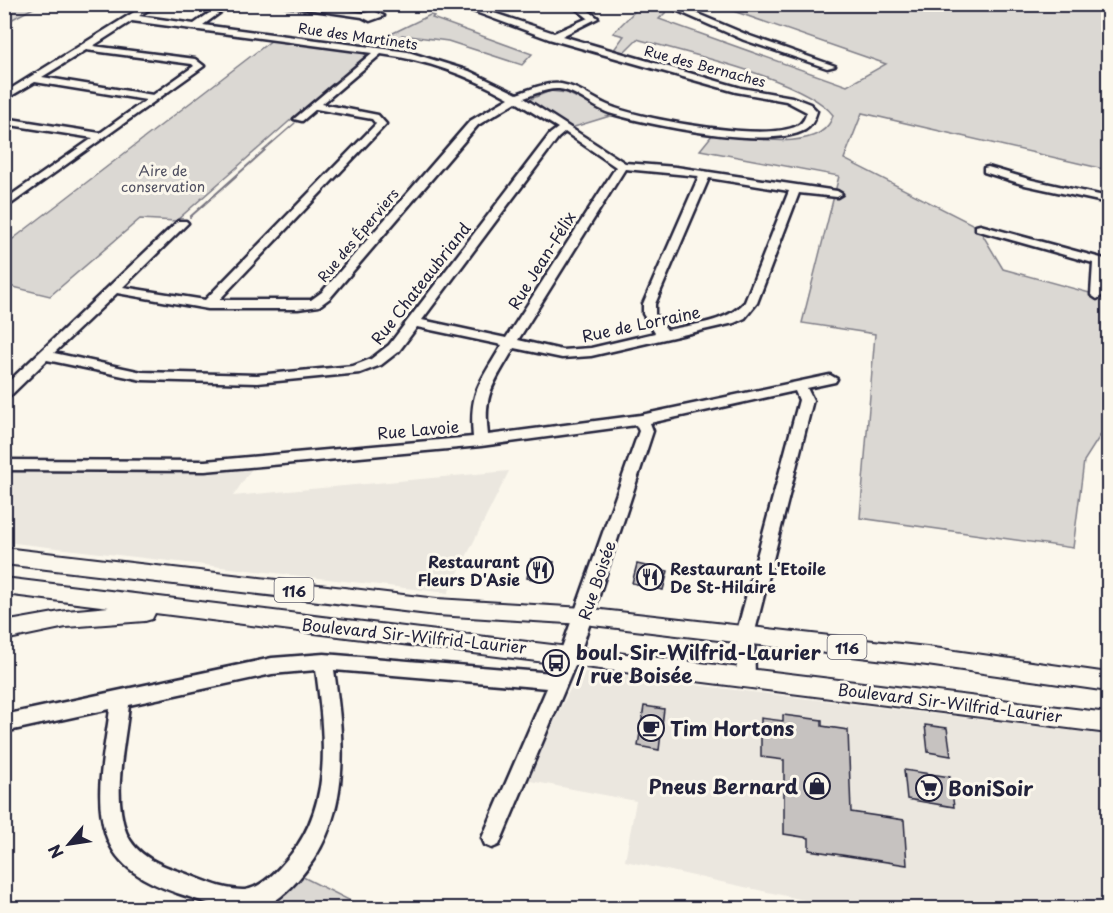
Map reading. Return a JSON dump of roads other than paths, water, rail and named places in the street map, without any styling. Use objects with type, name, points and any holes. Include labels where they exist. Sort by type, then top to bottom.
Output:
[{"type":"main road","name":"Boulevard Sir-Wilfrid-Laurier","points":[[4,556],[437,607],[584,616],[927,656],[1108,682]]},
{"type":"main road","name":"Boulevard Sir-Wilfrid-Laurier","points":[[4,586],[230,615],[571,653],[1108,723]]},
{"type":"main road","points":[[4,631],[66,619],[114,614],[230,615]]},
{"type":"street","points":[[4,97],[153,4]]},
{"type":"street","points":[[196,27],[228,4]]},
{"type":"street","points":[[278,4],[364,15]]},
{"type":"street","name":"Rue des Bernaches","points":[[458,4],[552,37],[750,93],[800,102],[812,111],[806,126],[795,132],[756,135],[620,113],[563,87],[548,87],[517,99]]},
{"type":"street","points":[[552,37],[594,18],[574,4]]},
{"type":"street","points":[[666,4],[747,38],[830,66]]},
{"type":"street","name":"Rue des Martinets","points":[[132,18],[427,59],[457,68],[517,99],[564,128]]},
{"type":"street","points":[[4,206],[196,68],[198,64],[84,47]]},
{"type":"street","points":[[299,119],[378,52]]},
{"type":"street","points":[[34,79],[154,98]]},
{"type":"street","name":"Rue des Éperviers","points":[[116,289],[208,305],[298,306],[315,303],[322,298],[468,129],[490,111],[517,99]]},
{"type":"street","points":[[208,305],[381,124],[375,117],[315,106]]},
{"type":"street","points":[[4,121],[102,136]]},
{"type":"street","points":[[564,128],[622,166],[705,174],[795,190],[837,194]]},
{"type":"street","name":"Rue Chateaubriand","points":[[43,356],[142,376],[257,379],[344,372],[367,367],[385,356],[554,136],[564,128]]},
{"type":"street","name":"Rue Jean-Félix","points":[[481,441],[478,411],[481,394],[509,344],[622,166]]},
{"type":"street","points":[[988,170],[1029,183],[1108,200]]},
{"type":"street","points":[[663,335],[649,314],[649,304],[705,174]]},
{"type":"street","name":"Rue de Lorraine","points":[[413,322],[546,352],[576,354],[729,320],[745,310],[751,303],[795,190]]},
{"type":"street","points":[[4,394],[116,289],[182,223]]},
{"type":"street","points":[[980,228],[1104,263],[1098,295]]},
{"type":"street","name":"Rue Lavoie","points":[[4,465],[206,466],[481,441],[641,420],[830,379]]},
{"type":"street","points":[[746,677],[745,635],[806,400],[799,386]]},
{"type":"street","name":"Rue Boisée","points":[[492,838],[571,653],[646,431],[641,420]]},
{"type":"street","points":[[4,724],[272,666],[324,662],[559,681]]},
{"type":"street","points":[[120,700],[111,809],[116,834],[128,857],[145,869],[174,881],[213,894],[248,901],[269,891],[295,869],[322,822],[333,778],[333,726],[324,662]]},
{"type":"waterway","points":[[263,151],[295,123]]},
{"type":"waterway","points":[[190,217],[265,150]]},
{"type":"place","name":"Restaurant Fleurs D'Asie","points":[[540,570]]},
{"type":"place","name":"Restaurant L'Etoile De St-Hilaire","points":[[650,577]]},
{"type":"place","name":"boul. Sir-Wilfrid-Laurier / rue Boisée","points":[[556,663]]},
{"type":"place","name":"Tim Hortons","points":[[651,728]]},
{"type":"place","name":"Pneus Bernard","points":[[817,786]]},
{"type":"place","name":"BoniSoir","points":[[929,788]]},
{"type":"park label","name":"Aire de conservation","points":[[163,178]]}]
